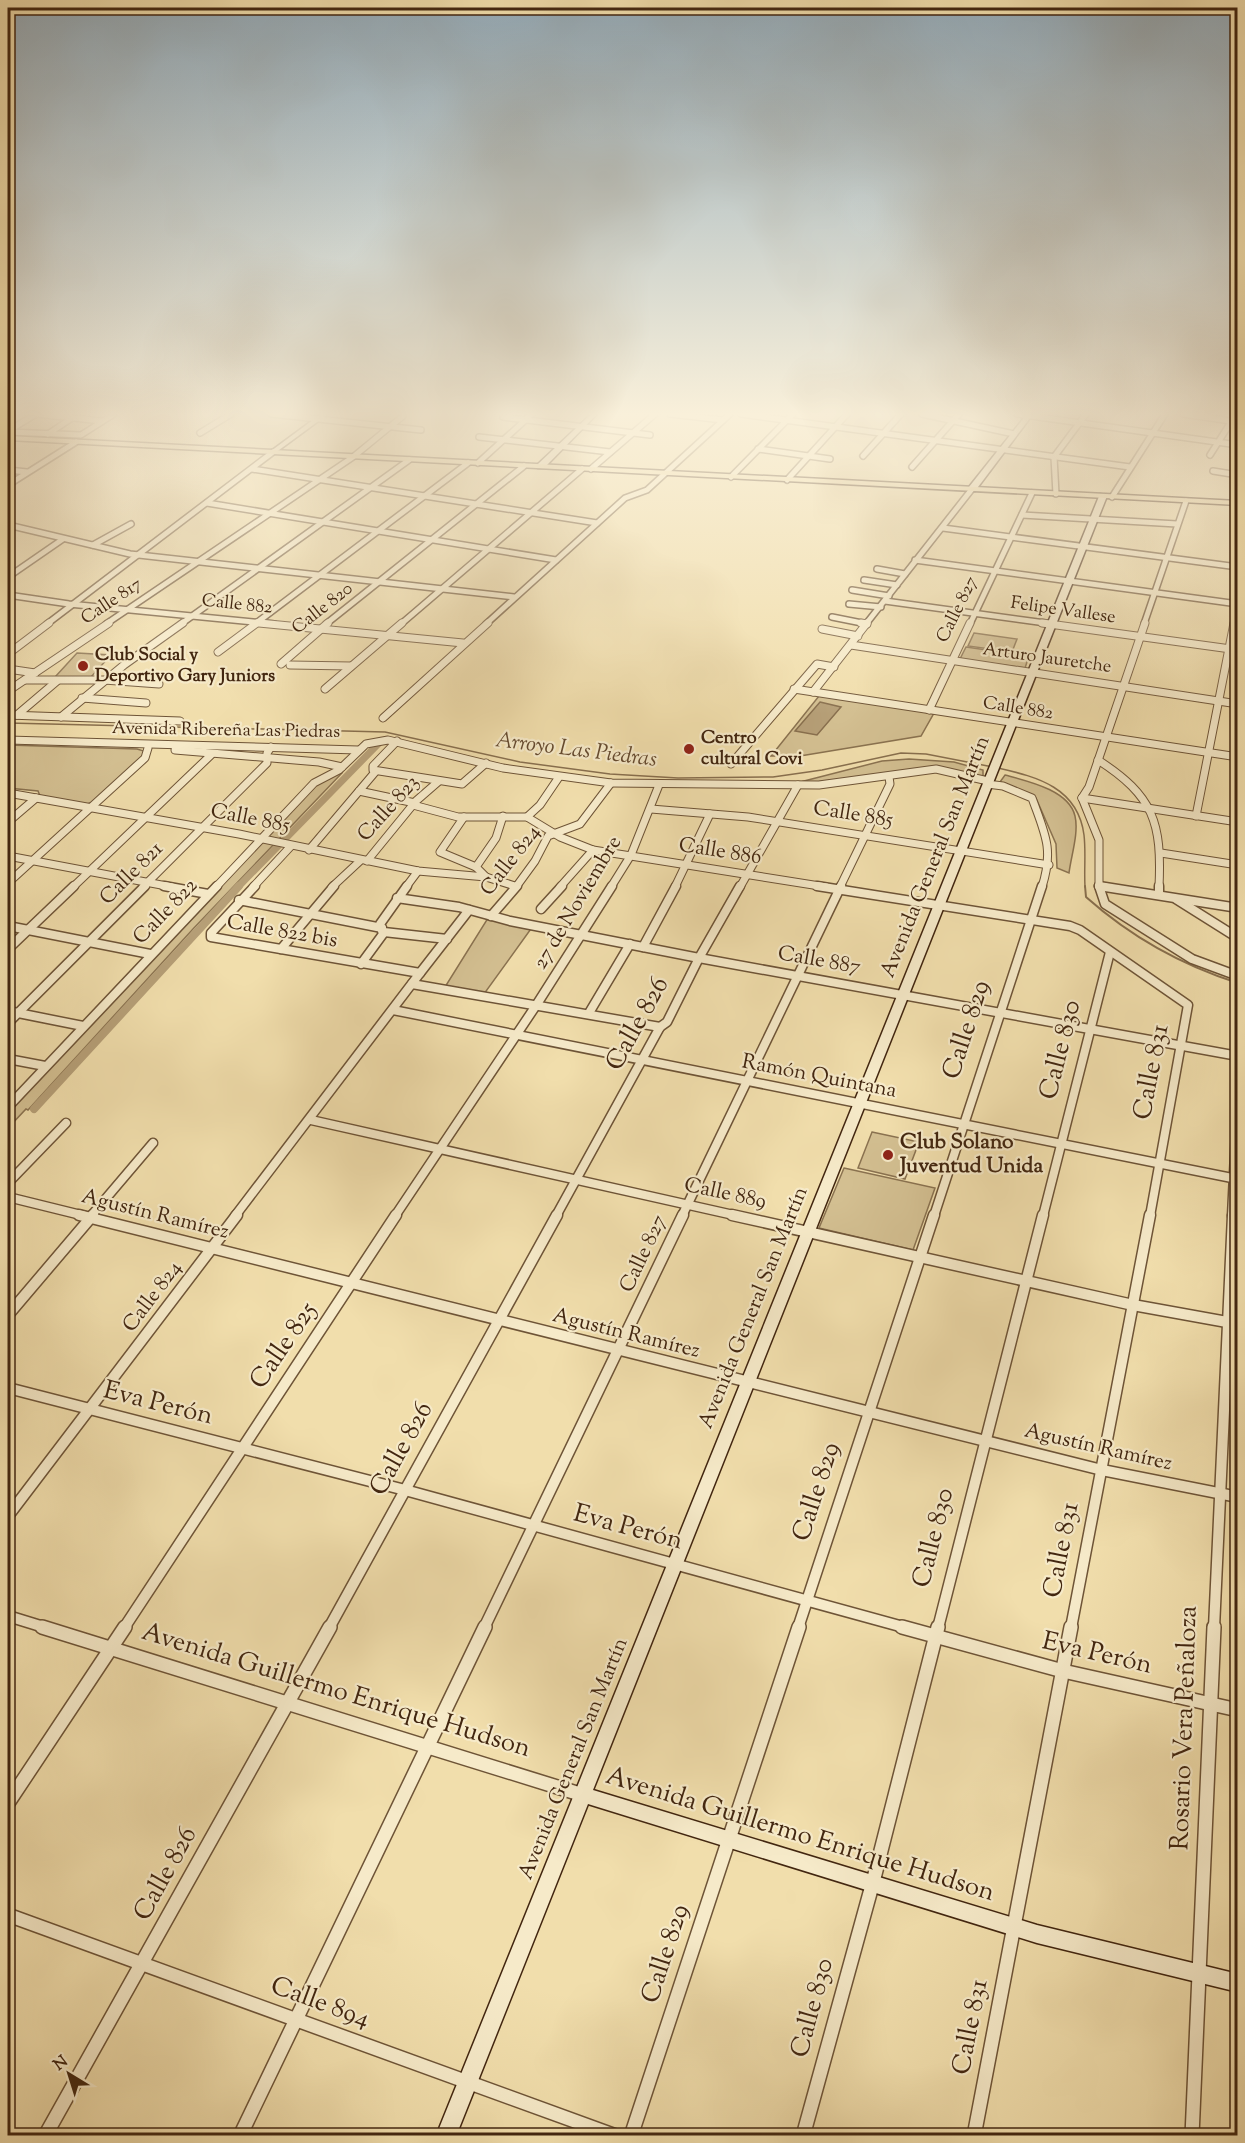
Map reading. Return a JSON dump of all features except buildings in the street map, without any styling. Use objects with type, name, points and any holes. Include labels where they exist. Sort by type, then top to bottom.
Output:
[{"type":"main road","name":"Avenida General San Martín","points":[[446,2136],[988,780],[1097,514]]},
{"type":"main road","name":"Avenida Guillermo Enrique Hudson","points":[[583,1795],[730,1838],[1014,1927],[1238,1983]]},
{"type":"street","points":[[8,654],[193,514]]},
{"type":"street","points":[[269,514],[556,560]]},
{"type":"street","name":"Calle 817","points":[[9,689],[35,674],[269,514]]},
{"type":"street","points":[[61,717],[104,680],[336,514]]},
{"type":"street","points":[[218,652],[401,514]]},
{"type":"street","name":"Calle 820","points":[[281,664],[466,514]]},
{"type":"street","points":[[324,689],[530,514]]},
{"type":"street","points":[[538,514],[597,523]]},
{"type":"street","points":[[383,718],[607,514]]},
{"type":"street","points":[[813,692],[953,514]]},
{"type":"street","points":[[1181,514],[1106,738],[1082,798],[1099,840],[1101,897],[1111,911],[1192,959],[1238,976]]},
{"type":"street","points":[[1022,515],[1177,524]]},
{"type":"street","name":"Calle 827","points":[[929,710],[1022,515]]},
{"type":"street","points":[[93,545],[132,524]]},
{"type":"street","points":[[8,525],[140,554],[514,597]]},
{"type":"street","points":[[943,528],[1238,567]]},
{"type":"street","points":[[8,577],[63,538]]},
{"type":"street","points":[[915,560],[1238,605],[1234,649],[1208,753],[1196,816]]},
{"type":"street","points":[[877,569],[905,574]]},
{"type":"street","points":[[864,580],[897,585]]},
{"type":"street","name":"Felipe Vallese","points":[[852,590],[887,599],[974,614],[1234,649]]},
{"type":"street","name":"Calle 882","points":[[8,595],[73,604],[463,643]]},
{"type":"street","points":[[849,604],[881,608]]},
{"type":"street","points":[[832,617],[867,624]]},
{"type":"street","points":[[822,629],[858,636]]},
{"type":"street","name":"Arturo Jauretche","points":[[851,645],[1238,704]]},
{"type":"street","points":[[731,764],[817,664],[834,667]]},
{"type":"street","points":[[290,665],[351,666]]},
{"type":"street","points":[[8,669],[35,674]]},
{"type":"street","points":[[25,680],[104,680],[159,684]]},
{"type":"street","points":[[17,715],[57,681]]},
{"type":"street","name":"Calle 882","points":[[794,689],[1238,757]]},
{"type":"street","points":[[82,698],[146,703]]},
{"type":"street","name":"Avenida Ribereña Las Piedras","points":[[8,715],[180,721]]},
{"type":"street","name":"Avenida Ribereña Las Piedras","points":[[8,740],[101,742],[197,749],[212,754],[307,761],[342,767]]},
{"type":"street","name":"Avenida Ribereña Las Piedras","points":[[101,742],[107,746],[148,748],[271,747],[358,750],[375,740],[397,741],[486,764],[559,777],[611,783],[659,785],[786,783],[798,785],[889,777],[936,770],[988,780],[1032,798],[1048,844],[1049,865]]},
{"type":"street","name":"Calle 823","points":[[309,850],[376,771],[371,768],[397,741]]},
{"type":"street","points":[[269,759],[267,753],[271,747]]},
{"type":"street","points":[[8,883],[145,758],[148,748]]},
{"type":"street","points":[[307,761],[320,748]]},
{"type":"street","name":"Calle 822","points":[[8,1107],[150,954],[314,783],[342,767],[358,750]]},
{"type":"street","points":[[8,949],[212,754]]},
{"type":"street","name":"Calle 821","points":[[8,1023],[204,828],[269,759]]},
{"type":"street","points":[[1098,760],[1132,783],[1151,809],[1161,853],[1159,894]]},
{"type":"street","points":[[376,771],[462,784],[486,764]]},
{"type":"street","points":[[527,817],[540,805],[559,777]]},
{"type":"street","name":"Calle 827","points":[[240,2136],[866,836],[890,784],[889,777]]},
{"type":"street","name":"Calle 823","points":[[281,949],[308,913],[364,861],[414,804],[439,782]]},
{"type":"street","name":"Calle 824","points":[[491,916],[514,893],[515,886],[535,861],[543,843],[555,833],[580,824],[611,783]]},
{"type":"street","name":"27 de Noviembre","points":[[537,1004],[631,855],[659,785]]},
{"type":"street","name":"Calle 826","points":[[45,2136],[288,1702],[644,1060],[660,1027],[666,1022],[699,958],[798,785]]},
{"type":"street","name":"Calle 886","points":[[359,791],[464,817],[527,817],[593,850],[688,863],[1029,919]]},
{"type":"street","name":"Calle 885","points":[[8,793],[204,828],[418,871],[486,877],[515,886]]},
{"type":"street","points":[[8,822],[36,798]]},
{"type":"street","points":[[1082,798],[1238,822]]},
{"type":"street","name":"Calle 885","points":[[651,809],[777,822],[1049,865]]},
{"type":"street","points":[[643,947],[688,863],[710,814]]},
{"type":"street","points":[[476,867],[496,838],[503,816]]},
{"type":"street","points":[[464,817],[439,850],[476,867],[486,877]]},
{"type":"street","name":"Calle 822 bis","points":[[288,845],[210,935],[420,973]]},
{"type":"street","points":[[542,909],[593,850]]},
{"type":"street","points":[[1161,853],[1238,865]]},
{"type":"street","points":[[8,856],[208,894]]},
{"type":"street","name":"Calle 829","points":[[632,2136],[806,1599],[920,1257],[961,1125],[1049,865]]},
{"type":"street","points":[[383,930],[380,924],[418,871]]},
{"type":"street","points":[[1100,886],[1238,908]]},
{"type":"street","points":[[1173,897],[1238,938]]},
{"type":"street","name":"Calle 887","points":[[397,898],[469,910],[699,958],[1238,1056]]},
{"type":"street","points":[[239,900],[383,930],[447,939]]},
{"type":"street","name":"Calle 824","points":[[420,973],[469,910]]},
{"type":"street","points":[[1029,919],[1077,928],[1110,952]]},
{"type":"street","points":[[8,926],[150,954]]},
{"type":"street","points":[[361,964],[383,930]]},
{"type":"street","points":[[589,1013],[630,944]]},
{"type":"street","name":"Calle 831","points":[[974,2136],[1188,1008],[1110,952]]},
{"type":"street","name":"Calle 830","points":[[803,2136],[873,1882],[934,1635],[1025,1279],[1062,1146],[1110,952]]},
{"type":"street","points":[[420,973],[412,984],[660,1027]]},
{"type":"street","name":"Calle 824","points":[[8,1516],[311,1120],[412,984]]},
{"type":"street","name":"Calle 825","points":[[8,1803],[108,1647],[353,1282],[438,1149],[537,1004]]},
{"type":"street","name":"Ramón Quintana","points":[[393,1010],[1235,1179]]},
{"type":"street","points":[[8,1011],[83,1026]]},
{"type":"street","points":[[8,1059],[45,1066]]},
{"type":"street","name":"Rosario Vera Peñaloza","points":[[1192,2136],[1209,1704],[1232,1323],[1238,1090]]},
{"type":"street","name":"Calle 889","points":[[311,1120],[1133,1305],[1232,1323]]},
{"type":"street","points":[[8,1184],[66,1123]]},
{"type":"street","points":[[8,1315],[153,1143]]},
{"type":"street","name":"Agustín Ramírez","points":[[8,1197],[1102,1470],[1238,1497]]},
{"type":"street","name":"Eva Perón","points":[[8,1388],[405,1490],[1063,1671],[1238,1710]]},
{"type":"street","name":"Avenida Guillermo Enrique Hudson","points":[[8,1616],[583,1795]]},
{"type":"street","name":"Calle 894","points":[[8,1915],[616,2136]]},
{"type":"shaded area","points":[[974,633],[1017,639],[1012,652],[968,646]]},
{"type":"shaded area","points":[[966,647],[1029,656],[1025,668],[960,659]]},
{"type":"shaded area","name":"Club Social y Deportivo Gary Juniors","points":[[77,653],[111,655],[90,678],[55,677]]},
{"type":"shaded area","points":[[819,696],[934,713],[921,736],[800,756],[771,756]]},
{"type":"shaded area","points":[[820,702],[841,707],[817,735],[795,731]]},
{"type":"shaded area","points":[[8,745],[137,749],[144,751],[145,755],[93,802],[87,804],[40,796],[38,791],[8,788]]},
{"type":"shaded area","points":[[909,759],[954,762],[983,770],[983,777],[941,767],[808,783],[804,781],[882,761]]},
{"type":"shaded area","points":[[338,772],[342,773],[193,929],[28,1110],[26,1109],[8,1128],[8,1112],[319,782]]},
{"type":"shaded area","points":[[1005,775],[1046,788],[1065,799],[1071,807],[1075,816],[1076,830],[1069,873],[1057,868],[1056,844],[1036,798],[1000,782]]},
{"type":"shaded area","points":[[488,918],[533,926],[484,994],[445,987]]},
{"type":"shaded area","name":"Club Solano Juventud Unida","points":[[872,1132],[919,1142],[905,1179],[858,1168]]},
{"type":"shaded area","points":[[844,1168],[935,1188],[913,1250],[819,1228]]},
{"type":"waterway","name":"Arroyo Las Piedras","points":[[8,723],[385,732],[520,762],[610,774],[678,778],[773,777],[822,770],[901,753],[926,754],[993,767]]},
{"type":"waterway","points":[[238,887],[380,742]]},
{"type":"waterway","name":"Arroyo Las Piedras","points":[[998,768],[1054,787],[1074,806],[1084,835],[1085,886]]},
{"type":"waterway","points":[[34,1109],[239,886]]},
{"type":"waterway","name":"Arroyo Las Piedras","points":[[1085,886],[1086,897],[1139,937],[1197,968],[1238,983]]},
{"type":"place","name":"Club Social y Deportivo Gary Juniors","points":[[83,666]]},
{"type":"place","name":"Centro cultural Covi","points":[[689,749]]},
{"type":"place","name":"Club Solano Juventud Unida","points":[[888,1155]]}]
